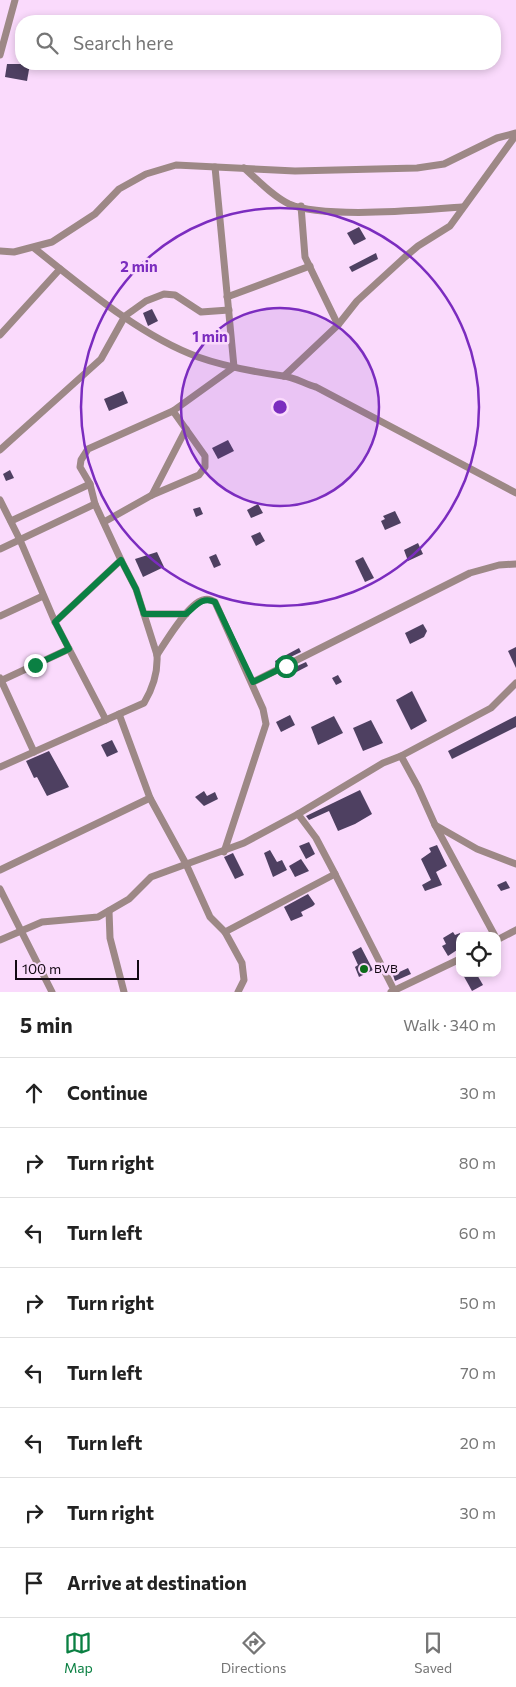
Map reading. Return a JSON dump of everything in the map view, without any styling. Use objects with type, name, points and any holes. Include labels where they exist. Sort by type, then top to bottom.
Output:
[{"type":"street","points":[[0,55],[16,0]]},
{"type":"street","points":[[0,251],[14,252],[52,242],[95,214],[119,189],[146,174],[176,165],[296,171],[417,168],[444,164],[496,138],[516,134]]},
{"type":"street","points":[[284,376],[338,325],[357,301],[418,246],[450,226],[516,134]]},
{"type":"street","points":[[215,167],[234,367]]},
{"type":"street","points":[[244,168],[270,191],[290,204],[325,211],[404,211],[462,207]]},
{"type":"street","points":[[301,206],[304,253],[338,325]]},
{"type":"street","points":[[34,248],[125,316],[179,348],[198,357],[266,375],[284,376],[316,387],[516,493]]},
{"type":"street","points":[[227,297],[310,266]]},
{"type":"street","points":[[0,336],[60,268]]},
{"type":"street","points":[[0,450],[101,359],[125,316],[146,301],[164,294],[175,295],[201,312],[228,310]]},
{"type":"street","points":[[0,767],[144,703],[150,692],[158,666],[157,655],[136,589],[95,504],[90,484],[80,467],[81,460],[88,449],[173,411],[234,367]]},
{"type":"street","points":[[104,522],[152,495],[199,475],[205,467],[205,456],[173,411]]},
{"type":"street","points":[[152,495],[186,429]]},
{"type":"street","points":[[11,521],[90,484]]},
{"type":"street","points":[[0,500],[20,540],[55,622],[106,720]]},
{"type":"street","points":[[0,549],[95,504]]},
{"type":"street","points":[[55,622],[121,560]]},
{"type":"street","points":[[253,682],[470,573],[499,565],[516,564]]},
{"type":"street","points":[[0,616],[43,596]]},
{"type":"street","points":[[157,655],[186,614],[202,600],[209,599],[215,602],[253,682],[265,715],[266,724],[224,852]]},
{"type":"street","points":[[144,614],[186,614]]},
{"type":"street","points":[[34,752],[0,680],[69,649]]},
{"type":"street","points":[[0,940],[42,922],[98,917],[129,899],[151,876],[195,859],[224,852],[298,814],[383,763],[401,756],[491,708],[516,682]]},
{"type":"street","points":[[119,714],[150,798],[186,864],[210,917],[225,932],[242,963],[244,980],[238,992]]},
{"type":"street","points":[[401,756],[493,932]]},
{"type":"street","points":[[0,870],[150,798]]},
{"type":"street","points":[[298,814],[316,838],[392,991],[456,961]]},
{"type":"street","points":[[435,824],[477,849],[516,864]]},
{"type":"street","points":[[225,932],[335,874]]},
{"type":"street","points":[[0,889],[52,992]]},
{"type":"street","points":[[109,911],[110,938],[115,966],[124,992]]},
{"type":"street","points":[[501,938],[516,930]]},
{"type":"building","points":[[7,64],[15,64],[15,70],[29,70],[27,81],[5,77]]},
{"type":"building","points":[[359,227],[366,239],[354,245],[347,233]]},
{"type":"building","points":[[376,253],[378,259],[352,272],[349,267]]},
{"type":"building","points":[[152,309],[158,321],[148,326],[143,313]]},
{"type":"building","points":[[123,391],[128,403],[109,411],[104,399]]},
{"type":"building","points":[[228,440],[234,451],[218,459],[212,448]]},
{"type":"building","points":[[10,470],[14,478],[6,481],[3,474]]},
{"type":"building","points":[[258,504],[263,513],[251,518],[247,510]]},
{"type":"building","points":[[200,507],[203,514],[196,517],[193,509]]},
{"type":"building","points":[[395,511],[401,523],[385,530],[381,521],[385,519],[383,516]]},
{"type":"building","points":[[260,532],[265,541],[256,546],[251,536]]},
{"type":"building","points":[[418,543],[423,554],[408,561],[404,550]]},
{"type":"building","points":[[157,552],[164,567],[143,577],[135,559]]},
{"type":"building","points":[[216,554],[221,565],[214,568],[209,557]]},
{"type":"building","points":[[363,557],[374,578],[365,582],[355,561]]},
{"type":"building","points":[[423,624],[427,631],[424,637],[410,644],[405,633]]},
{"type":"building","points":[[516,647],[516,668],[508,651]]},
{"type":"building","points":[[299,648],[301,652],[276,664],[275,661]]},
{"type":"building","points":[[306,662],[308,666],[285,678],[282,673]]},
{"type":"building","points":[[338,675],[342,682],[336,685],[332,678]]},
{"type":"building","points":[[412,691],[427,721],[411,730],[396,700]]},
{"type":"building","points":[[290,715],[295,725],[281,732],[276,722]]},
{"type":"building","points":[[334,716],[343,733],[318,745],[311,727]]},
{"type":"building","points":[[516,716],[516,727],[452,759],[448,751]]},
{"type":"building","points":[[371,720],[383,743],[363,751],[353,728]]},
{"type":"building","points":[[112,740],[118,752],[107,757],[101,745]]},
{"type":"building","points":[[49,751],[69,787],[47,796],[37,777],[34,778],[26,761]]},
{"type":"building","points":[[360,790],[372,814],[355,824],[338,831],[329,811],[309,820],[306,816]]},
{"type":"building","points":[[204,791],[207,796],[215,792],[218,799],[204,806],[195,797]]},
{"type":"building","points":[[309,842],[315,854],[306,859],[299,846]]},
{"type":"building","points":[[437,845],[447,866],[436,872],[442,885],[425,891],[422,885],[431,880],[421,859],[431,852],[429,848]]},
{"type":"building","points":[[270,850],[277,862],[282,860],[287,870],[273,877],[264,853]]},
{"type":"building","points":[[233,853],[244,875],[235,879],[224,857]]},
{"type":"building","points":[[301,859],[309,871],[295,877],[289,866]]},
{"type":"building","points":[[506,881],[510,888],[501,891],[497,885]]},
{"type":"building","points":[[308,894],[315,904],[301,912],[303,916],[291,921],[284,907]]},
{"type":"building","points":[[453,932],[456,935],[456,951],[448,956],[442,946],[446,944],[443,938]]},
{"type":"building","points":[[361,947],[373,970],[359,977],[355,967],[358,965],[352,952]]},
{"type":"building","points":[[408,968],[411,974],[395,981],[393,975]]},
{"type":"building","points":[[464,977],[478,977],[483,985],[472,991]]},
{"type":"place","name":"BVB","points":[[364,969]]},
{"type":"route","points":[[35,665],[69,649],[55,622],[121,560],[136,589],[144,614],[186,614],[202,600],[209,599],[215,602],[253,682],[286,666]]}]
